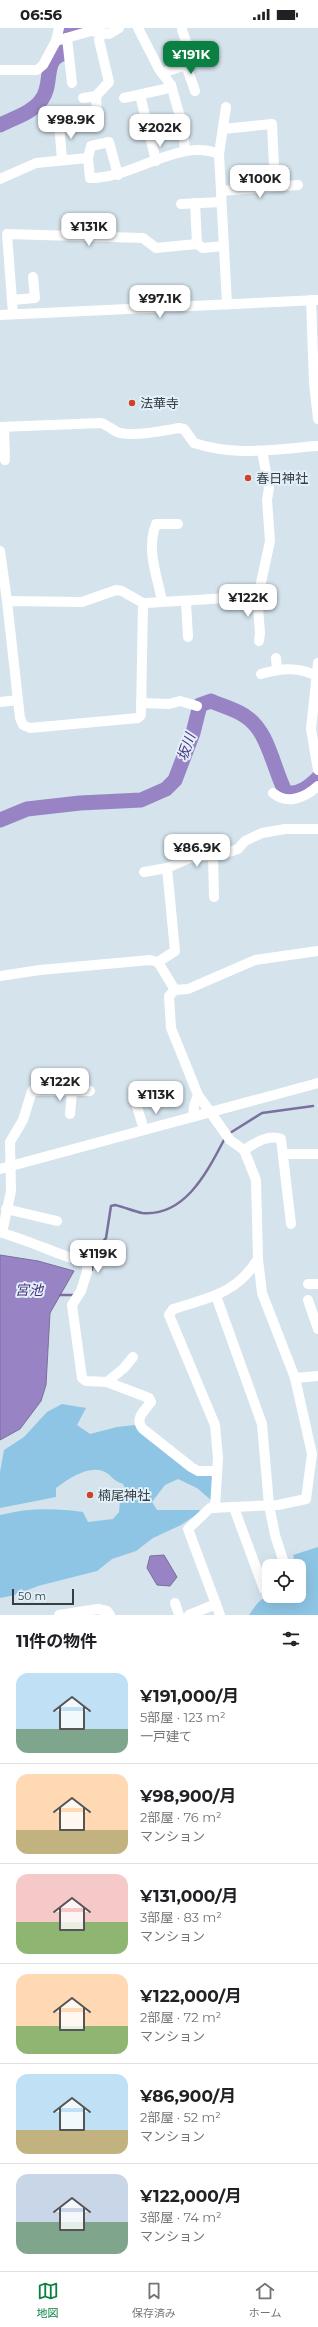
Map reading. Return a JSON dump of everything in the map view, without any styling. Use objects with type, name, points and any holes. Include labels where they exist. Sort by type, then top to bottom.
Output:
[{"type":"street","points":[[0,70],[37,70],[56,40],[59,28]]},
{"type":"street","points":[[56,40],[91,31],[101,34],[109,34],[119,28]]},
{"type":"street","points":[[138,28],[162,73],[171,85],[183,127],[185,151]]},
{"type":"street","points":[[182,30],[195,91]]},
{"type":"street","points":[[83,98],[96,96],[109,82],[99,40],[101,34]]},
{"type":"street","points":[[67,38],[72,83]]},
{"type":"street","points":[[162,73],[212,56]]},
{"type":"street","points":[[124,98],[165,90],[171,85]]},
{"type":"street","points":[[140,95],[156,161]]},
{"type":"street","points":[[96,96],[96,113]]},
{"type":"street","points":[[226,107],[219,154],[228,304]]},
{"type":"street","points":[[59,123],[62,160]]},
{"type":"street","points":[[223,129],[272,124],[275,186]]},
{"type":"street","points":[[118,175],[109,142],[91,146],[88,158],[90,178],[118,175],[185,151],[206,149],[219,154]]},
{"type":"street","points":[[0,179],[36,163],[88,158]]},
{"type":"street","points":[[181,204],[195,203],[221,196],[275,186],[298,185]]},
{"type":"street","points":[[195,203],[198,244]]},
{"type":"street","points":[[13,314],[4,253],[7,234],[19,233],[142,238],[156,248],[198,244],[203,248],[224,246]]},
{"type":"street","points":[[12,300],[35,298],[33,278]]},
{"type":"street","points":[[0,315],[314,300],[317,416]]},
{"type":"street","points":[[5,460],[2,427],[101,423],[107,424],[118,432],[128,433],[179,428],[184,429],[194,443],[203,446],[241,452],[318,446]]},
{"type":"street","points":[[259,641],[257,595],[259,592],[270,541],[267,500],[269,488],[262,451]]},
{"type":"street","points":[[162,601],[150,545],[152,535],[156,524],[178,524]]},
{"type":"street","points":[[0,548],[20,718],[23,725],[39,728],[130,720],[138,718],[141,715],[143,603]]},
{"type":"street","points":[[7,601],[82,602],[116,590],[122,591],[143,603],[162,601],[186,602],[216,597],[257,595]]},
{"type":"street","points":[[186,602],[188,637]]},
{"type":"street","points":[[276,658],[277,669]]},
{"type":"street","points":[[318,663],[315,675],[316,699],[312,746],[318,770]]},
{"type":"street","points":[[261,674],[277,669],[302,669],[315,675]]},
{"type":"street","points":[[0,702],[18,700]]},
{"type":"street","points":[[141,703],[169,704],[180,701],[197,706]]},
{"type":"street","points":[[273,793],[280,799],[291,800],[303,796],[318,786]]},
{"type":"street","points":[[144,872],[167,868],[190,858],[213,855],[238,849],[245,841],[262,833],[285,829],[318,829]]},
{"type":"street","points":[[213,855],[214,897]]},
{"type":"street","points":[[0,976],[40,970],[141,960],[158,962],[175,951],[167,868]]},
{"type":"street","points":[[220,1615],[188,1530],[210,1508],[234,1508],[269,1505],[306,1499],[315,1453],[295,1378],[262,1293],[258,1259],[256,1180],[244,1150],[230,1140],[198,1095],[171,1028],[169,996],[175,990],[188,989],[256,960],[318,950]]},
{"type":"street","points":[[158,962],[175,990]]},
{"type":"street","points":[[0,1169],[318,1083]]},
{"type":"street","points":[[90,1091],[32,1091],[23,1120],[10,1142],[11,1191],[2,1233],[37,1245],[58,1255],[87,1262],[87,1272],[81,1291],[72,1305],[82,1378],[86,1381],[107,1382],[149,1398],[151,1402],[138,1419],[138,1424],[191,1467],[198,1471],[217,1471]]},
{"type":"street","points":[[70,1114],[72,1092]]},
{"type":"street","points":[[193,1117],[194,1106],[198,1095]]},
{"type":"street","points":[[135,1100],[144,1130]]},
{"type":"street","points":[[244,1150],[259,1141],[275,1136],[281,1139],[291,1224]]},
{"type":"street","points":[[283,1154],[318,1154]]},
{"type":"street","points":[[6,1209],[58,1221]]},
{"type":"street","points":[[215,1508],[218,1458],[215,1425],[170,1315],[173,1308],[216,1296],[248,1274],[258,1259]]},
{"type":"street","points":[[216,1296],[262,1424],[269,1505],[275,1535],[283,1559]]},
{"type":"street","points":[[308,1300],[317,1323]]},
{"type":"street","points":[[107,1382],[124,1368],[133,1357]]},
{"type":"street","points":[[295,1378],[318,1376]]},
{"type":"street","points":[[234,1508],[262,1584]]},
{"type":"street","points":[[175,1603],[180,1615]]},
{"type":"street","points":[[188,1615],[216,1604]]},
{"type":"street","points":[[59,1615],[98,1610],[107,1611],[110,1615]]},
{"type":"shaded area","points":[[62,1404],[86,1408],[77,1425],[90,1434],[117,1427],[135,1425],[188,1468],[212,1473],[212,1501],[197,1488],[178,1479],[165,1485],[152,1502],[157,1510],[203,1510],[181,1525],[153,1538],[136,1551],[112,1559],[97,1571],[38,1586],[15,1595],[0,1598],[0,1515],[21,1511],[51,1509],[83,1512],[88,1522],[113,1519],[119,1512],[120,1500],[128,1495],[123,1484],[116,1481],[105,1472],[93,1470],[79,1474],[56,1488],[56,1497],[0,1508],[0,1472],[4,1450],[24,1437],[47,1412]]},
{"type":"shaded area","points":[[318,1547],[318,1615],[249,1615],[262,1600],[262,1603],[306,1603],[306,1559],[294,1559],[293,1555]]},
{"type":"water","name":"宮池","points":[[0,1255],[38,1261],[74,1271],[50,1313],[46,1385],[41,1401],[20,1429],[0,1440]]},
{"type":"water","points":[[164,1555],[177,1577],[170,1586],[157,1585],[147,1568],[150,1556]]},
{"type":"waterway","points":[[0,125],[34,108],[38,104],[45,93],[52,61],[62,54],[62,42],[66,32],[87,28]]},
{"type":"waterway","name":"坂川","points":[[0,820],[27,809],[80,803],[141,800],[166,789],[175,780],[193,733],[200,705],[211,701],[237,711],[245,716],[260,731],[270,751],[286,793],[295,793],[304,790],[318,778]]},
{"type":"waterway","points":[[230,1133],[262,1113],[313,1106]]},
{"type":"waterway","points":[[92,1270],[94,1252],[106,1238],[111,1206],[115,1205],[142,1213],[158,1212],[171,1207],[194,1189],[211,1164],[225,1138]]},
{"type":"waterway","points":[[60,1295],[74,1295]]},
{"type":"place","name":"法華寺","points":[[132,403]]},
{"type":"place","name":"春日神社","points":[[248,478]]},
{"type":"place","name":"楠尾神社","points":[[90,1495]]}]
